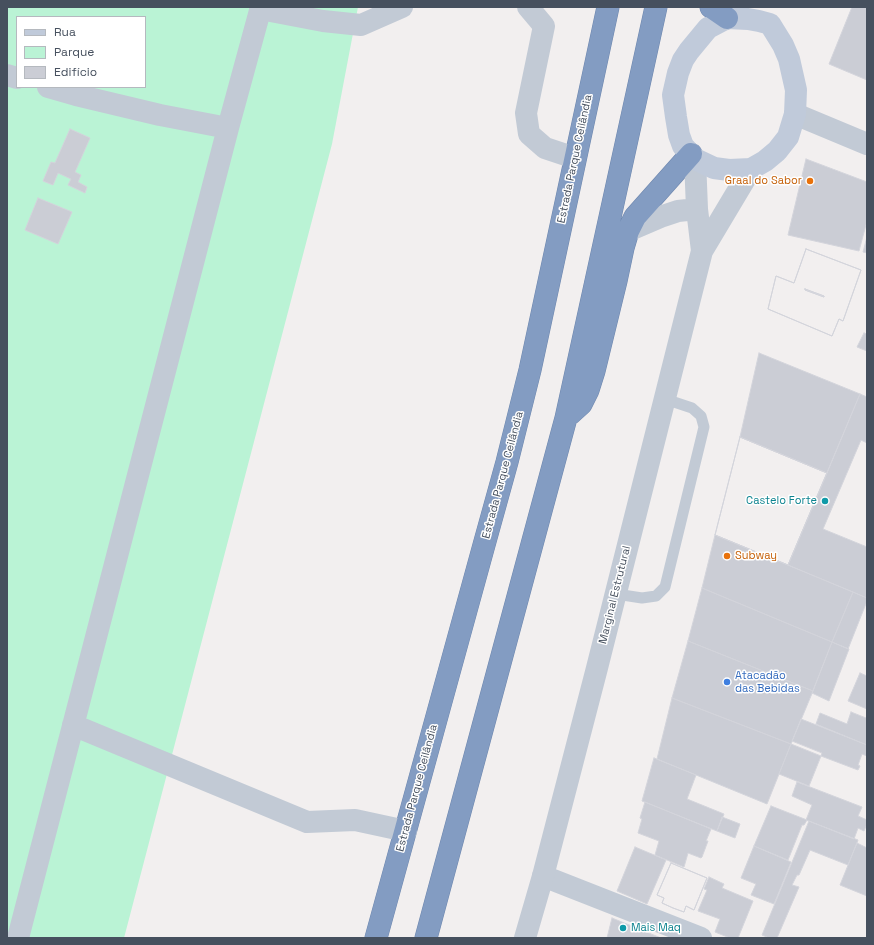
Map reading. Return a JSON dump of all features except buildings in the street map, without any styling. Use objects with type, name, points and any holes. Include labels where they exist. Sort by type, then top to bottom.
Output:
[{"type":"highway","name":"Estrada Parque Ceilândia","points":[[376,938],[507,462],[530,370],[608,7]]},
{"type":"highway","points":[[426,938],[566,418],[656,7]]},
{"type":"highway","points":[[566,418],[581,404],[588,390],[594,371],[623,248],[635,217],[693,156]]},
{"type":"main road","points":[[727,13],[759,21],[769,16],[783,45],[796,90],[795,114],[788,137],[777,151],[765,161],[751,169],[729,170],[714,168],[693,156],[683,146],[679,135],[673,95],[678,73],[683,60],[689,51],[708,28],[727,13]]},
{"type":"street","points":[[18,938],[260,8],[323,21],[361,24],[402,7]]},
{"type":"street","points":[[528,7],[544,26],[526,113],[529,134],[545,148],[575,158]]},
{"type":"street","points":[[52,88],[160,115],[228,128]]},
{"type":"street","points":[[795,114],[867,144]]},
{"type":"street","name":"Marginal Estrutural","points":[[693,156],[702,251]]},
{"type":"street","name":"Marginal Estrutural","points":[[525,938],[543,876],[616,594],[702,251],[751,169]]},
{"type":"street","points":[[628,232],[663,216],[678,211],[697,209]]},
{"type":"street","points":[[73,725],[307,822],[355,820],[406,831]]},
{"type":"street","points":[[543,876],[701,938]]},
{"type":"lane","points":[[616,594],[642,598],[656,596],[665,587],[704,427],[701,416],[692,408],[665,399]]},
{"type":"green space","points":[[7,7],[358,7],[332,144],[124,938],[7,938]]},
{"type":"place","name":"Graal do Sabor","points":[[810,181]]},
{"type":"place","name":"Castelo Forte","points":[[825,501]]},
{"type":"place","name":"Subway","points":[[727,556]]},
{"type":"place","name":"Atacadão das Bebidas","points":[[727,682]]},
{"type":"place","name":"Mais Maq","points":[[623,928]]}]
